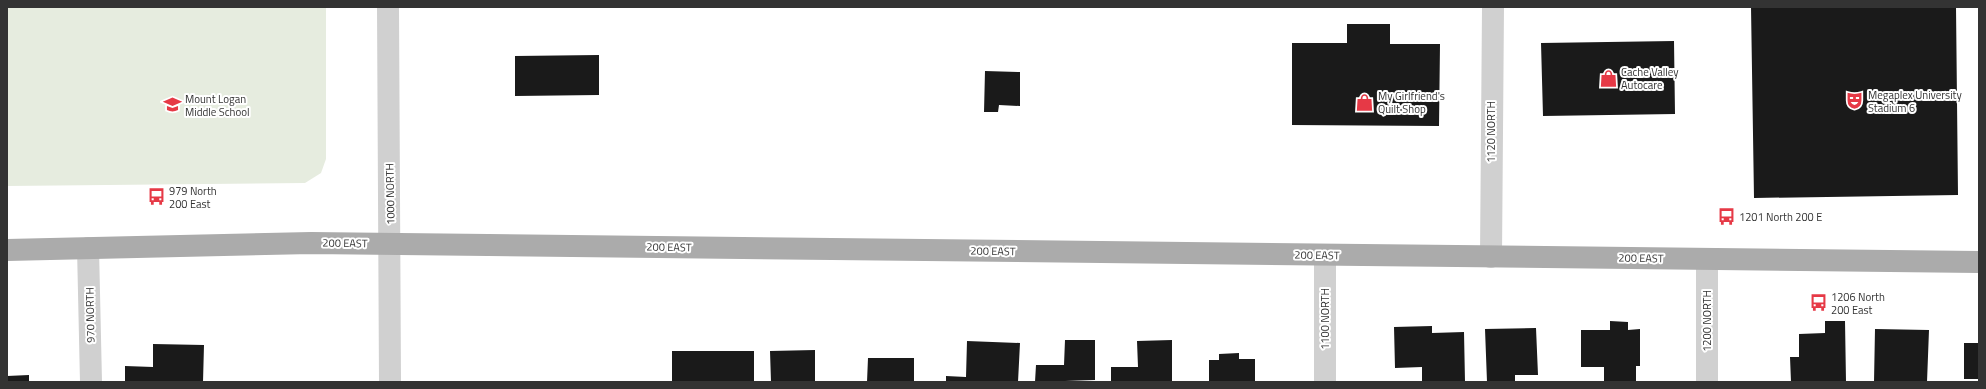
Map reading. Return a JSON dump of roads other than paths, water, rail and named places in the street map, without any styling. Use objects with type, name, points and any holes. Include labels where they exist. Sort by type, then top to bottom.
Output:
[{"type":"main road","name":"200 EAST","points":[[7,250],[311,243],[1979,262]]},
{"type":"street","name":"1000 NORTH","points":[[388,7],[390,382]]},
{"type":"street","name":"1120 NORTH","points":[[1490,257],[1493,7]]},
{"type":"street","name":"970 NORTH","points":[[88,248],[91,382]]},
{"type":"street","name":"1100 NORTH","points":[[1324,255],[1325,382]]},
{"type":"street","name":"1200 NORTH","points":[[1707,259],[1707,382]]},
{"type":"place","name":"Cache Valley Autocare","points":[[1608,78]]},
{"type":"place","name":"Megaplex University Stadium 6","points":[[1855,101]]},
{"type":"place","name":"My Girlfriend's Quilt Shop","points":[[1365,102]]},
{"type":"place","name":"Mount Logan Middle School","points":[[172,105]]},
{"type":"place","name":"979 North 200 East","points":[[156,197]]},
{"type":"place","name":"1201 North 200 E","points":[[1726,217]]},
{"type":"place","name":"1206 North 200 East","points":[[1818,303]]}]
